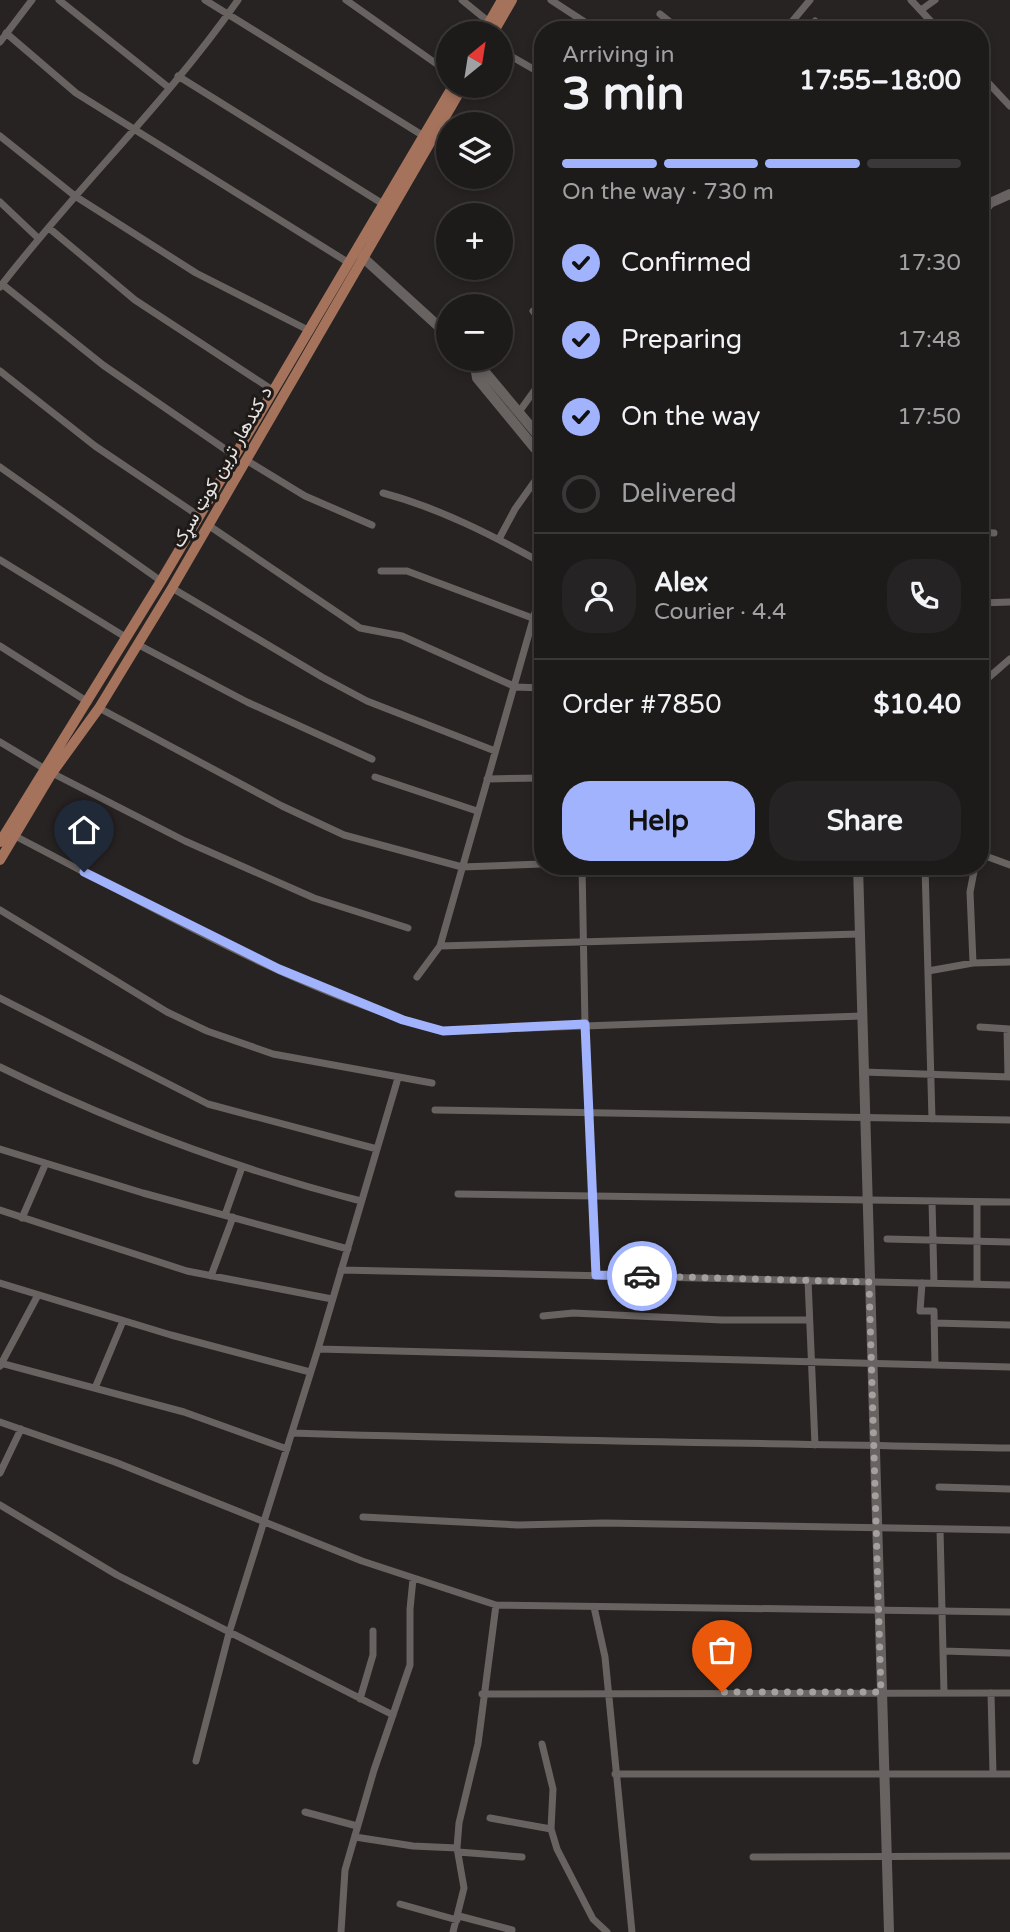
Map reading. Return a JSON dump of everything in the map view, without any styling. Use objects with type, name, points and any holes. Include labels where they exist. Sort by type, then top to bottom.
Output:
[{"type":"main road","points":[[494,21],[502,0]]},
{"type":"main road","points":[[496,21],[512,0]]},
{"type":"main road","name":"د کندهار ترين کوټ سړک","points":[[0,842],[48,771],[89,702],[172,588],[208,525],[274,391],[287,380],[310,331],[349,263],[361,254],[383,204],[445,98]]},
{"type":"main road","name":"د کندهار ترين کوټ سړک","points":[[48,771],[99,708],[161,581],[199,516],[240,458],[457,98]]},
{"type":"main road","points":[[990,203],[1010,194]]},
{"type":"main road","points":[[361,254],[436,324]]},
{"type":"main road","points":[[475,371],[477,378],[534,447]]},
{"type":"main road","points":[[484,371],[534,430]]},
{"type":"main road","points":[[89,702],[99,708]]},
{"type":"main road","name":"د کندهار ترين کوټ سړک","points":[[0,860],[7,831]]},
{"type":"main road","points":[[858,875],[889,1932]]},
{"type":"street","points":[[17,0],[26,7]]},
{"type":"street","points":[[0,42],[32,0]]},
{"type":"street","points":[[59,0],[168,87]]},
{"type":"street","points":[[205,0],[422,135]]},
{"type":"street","points":[[237,0],[134,131],[38,238],[1,285],[103,365],[240,458],[304,496],[372,525]]},
{"type":"street","points":[[346,0],[436,64]]},
{"type":"street","points":[[462,0],[484,21]]},
{"type":"street","points":[[551,0],[583,21]]},
{"type":"street","points":[[792,21],[810,0]]},
{"type":"street","points":[[911,0],[931,21]]},
{"type":"street","points":[[921,10],[935,0]]},
{"type":"street","points":[[660,14],[669,21]]},
{"type":"street","points":[[6,33],[76,93],[349,263]]},
{"type":"street","points":[[513,57],[534,69]]},
{"type":"street","points":[[178,76],[383,204]]},
{"type":"street","points":[[989,84],[1010,106]]},
{"type":"street","points":[[0,136],[75,196],[195,273],[310,331]]},
{"type":"street","points":[[0,202],[38,238]]},
{"type":"street","points":[[49,228],[135,300],[274,391]]},
{"type":"street","points":[[0,371],[95,446],[199,516]]},
{"type":"street","points":[[519,412],[534,391]]},
{"type":"street","points":[[0,467],[161,581]]},
{"type":"street","points":[[499,539],[515,509],[534,482]]},
{"type":"street","points":[[383,493],[417,502],[499,539],[534,559]]},
{"type":"street","points":[[208,525],[360,628],[402,636],[516,687],[534,688]]},
{"type":"street","points":[[989,533],[994,533]]},
{"type":"street","points":[[0,560],[132,641],[247,702],[372,759]]},
{"type":"street","points":[[381,571],[407,571],[534,616]]},
{"type":"street","points":[[172,588],[367,701],[495,751]]},
{"type":"street","points":[[989,603],[1010,602]]},
{"type":"street","points":[[417,977],[440,946],[495,751],[534,633]]},
{"type":"street","points":[[0,646],[89,702]]},
{"type":"street","points":[[989,677],[1010,659]]},
{"type":"street","points":[[99,708],[282,806],[344,835],[462,867],[534,864]]},
{"type":"street","points":[[0,742],[48,771],[185,841],[314,898],[408,928]]},
{"type":"street","points":[[375,776],[477,811]]},
{"type":"street","points":[[487,779],[534,778]]},
{"type":"street","points":[[7,831],[279,969],[403,1020],[443,1031],[862,1016]]},
{"type":"street","points":[[989,857],[1010,865]]},
{"type":"street","points":[[582,875],[585,1024],[596,1275]]},
{"type":"street","points":[[925,875],[932,1119]]},
{"type":"street","points":[[973,875],[970,892],[973,963]]},
{"type":"street","points":[[0,910],[167,1013],[207,1031],[273,1054],[432,1083]]},
{"type":"street","points":[[440,946],[859,934]]},
{"type":"street","points":[[928,971],[973,963],[1010,962]]},
{"type":"street","points":[[0,998],[208,1104],[377,1149]]},
{"type":"street","points":[[863,1072],[1009,1077],[1008,1029],[980,1027]]},
{"type":"street","points":[[0,1067],[131,1127],[278,1180],[362,1201]]},
{"type":"street","points":[[196,1761],[229,1633],[318,1349],[398,1078]]},
{"type":"street","points":[[435,1110],[589,1115],[1010,1120]]},
{"type":"street","points":[[0,1149],[45,1165],[348,1249]]},
{"type":"street","points":[[22,1218],[45,1165]]},
{"type":"street","points":[[211,1276],[242,1167]]},
{"type":"street","points":[[458,1194],[1010,1202]]},
{"type":"street","points":[[932,1201],[934,1283]]},
{"type":"street","points":[[977,1202],[978,1284]]},
{"type":"street","points":[[0,1210],[211,1276],[332,1299]]},
{"type":"street","points":[[887,1239],[1010,1242]]},
{"type":"street","points":[[341,1270],[1010,1285]]},
{"type":"street","points":[[808,1280],[815,1445]]},
{"type":"street","points":[[0,1283],[123,1321],[310,1372]]},
{"type":"street","points":[[922,1283],[920,1311],[934,1311],[935,1365]]},
{"type":"street","points":[[38,1295],[1,1364],[184,1412],[287,1449]]},
{"type":"street","points":[[543,1317],[573,1313],[722,1320],[809,1320]]},
{"type":"street","points":[[95,1388],[123,1321]]},
{"type":"street","points":[[934,1323],[1010,1325]]},
{"type":"street","points":[[318,1349],[1010,1367]]},
{"type":"street","points":[[0,1422],[115,1462],[413,1580],[496,1605],[1010,1612]]},
{"type":"street","points":[[0,1474],[21,1429]]},
{"type":"street","points":[[292,1433],[1010,1448]]},
{"type":"street","points":[[939,1487],[1010,1489]]},
{"type":"street","points":[[0,1505],[117,1574],[393,1715]]},
{"type":"street","points":[[363,1517],[518,1525],[604,1523],[1010,1530]]},
{"type":"street","points":[[940,1529],[944,1693]]},
{"type":"street","points":[[341,1932],[345,1870],[410,1665],[413,1580]]},
{"type":"street","points":[[453,1932],[464,1888],[458,1850],[459,1824],[478,1744],[482,1694],[496,1605]]},
{"type":"street","points":[[594,1607],[605,1657],[632,1932]]},
{"type":"street","points":[[360,1699],[373,1655],[373,1631]]},
{"type":"street","points":[[943,1651],[1010,1653]]},
{"type":"street","points":[[991,1693],[993,1774]]},
{"type":"street","points":[[482,1694],[1010,1693]]},
{"type":"street","points":[[542,1744],[553,1789],[551,1829],[557,1849],[593,1919],[605,1931]]},
{"type":"street","points":[[615,1774],[1010,1774]]},
{"type":"street","points":[[305,1812],[357,1826]]},
{"type":"street","points":[[490,1818],[551,1829]]},
{"type":"street","points":[[355,1837],[522,1857]]},
{"type":"street","points":[[753,1857],[1010,1856]]},
{"type":"street","points":[[400,1904],[512,1930]]},
{"type":"way so far","points":[[642,1276],[869,1282],[881,1692],[722,1692]]},
{"type":"route","points":[[84,872],[279,969],[403,1020],[443,1031],[585,1024],[596,1275],[642,1276]]}]
